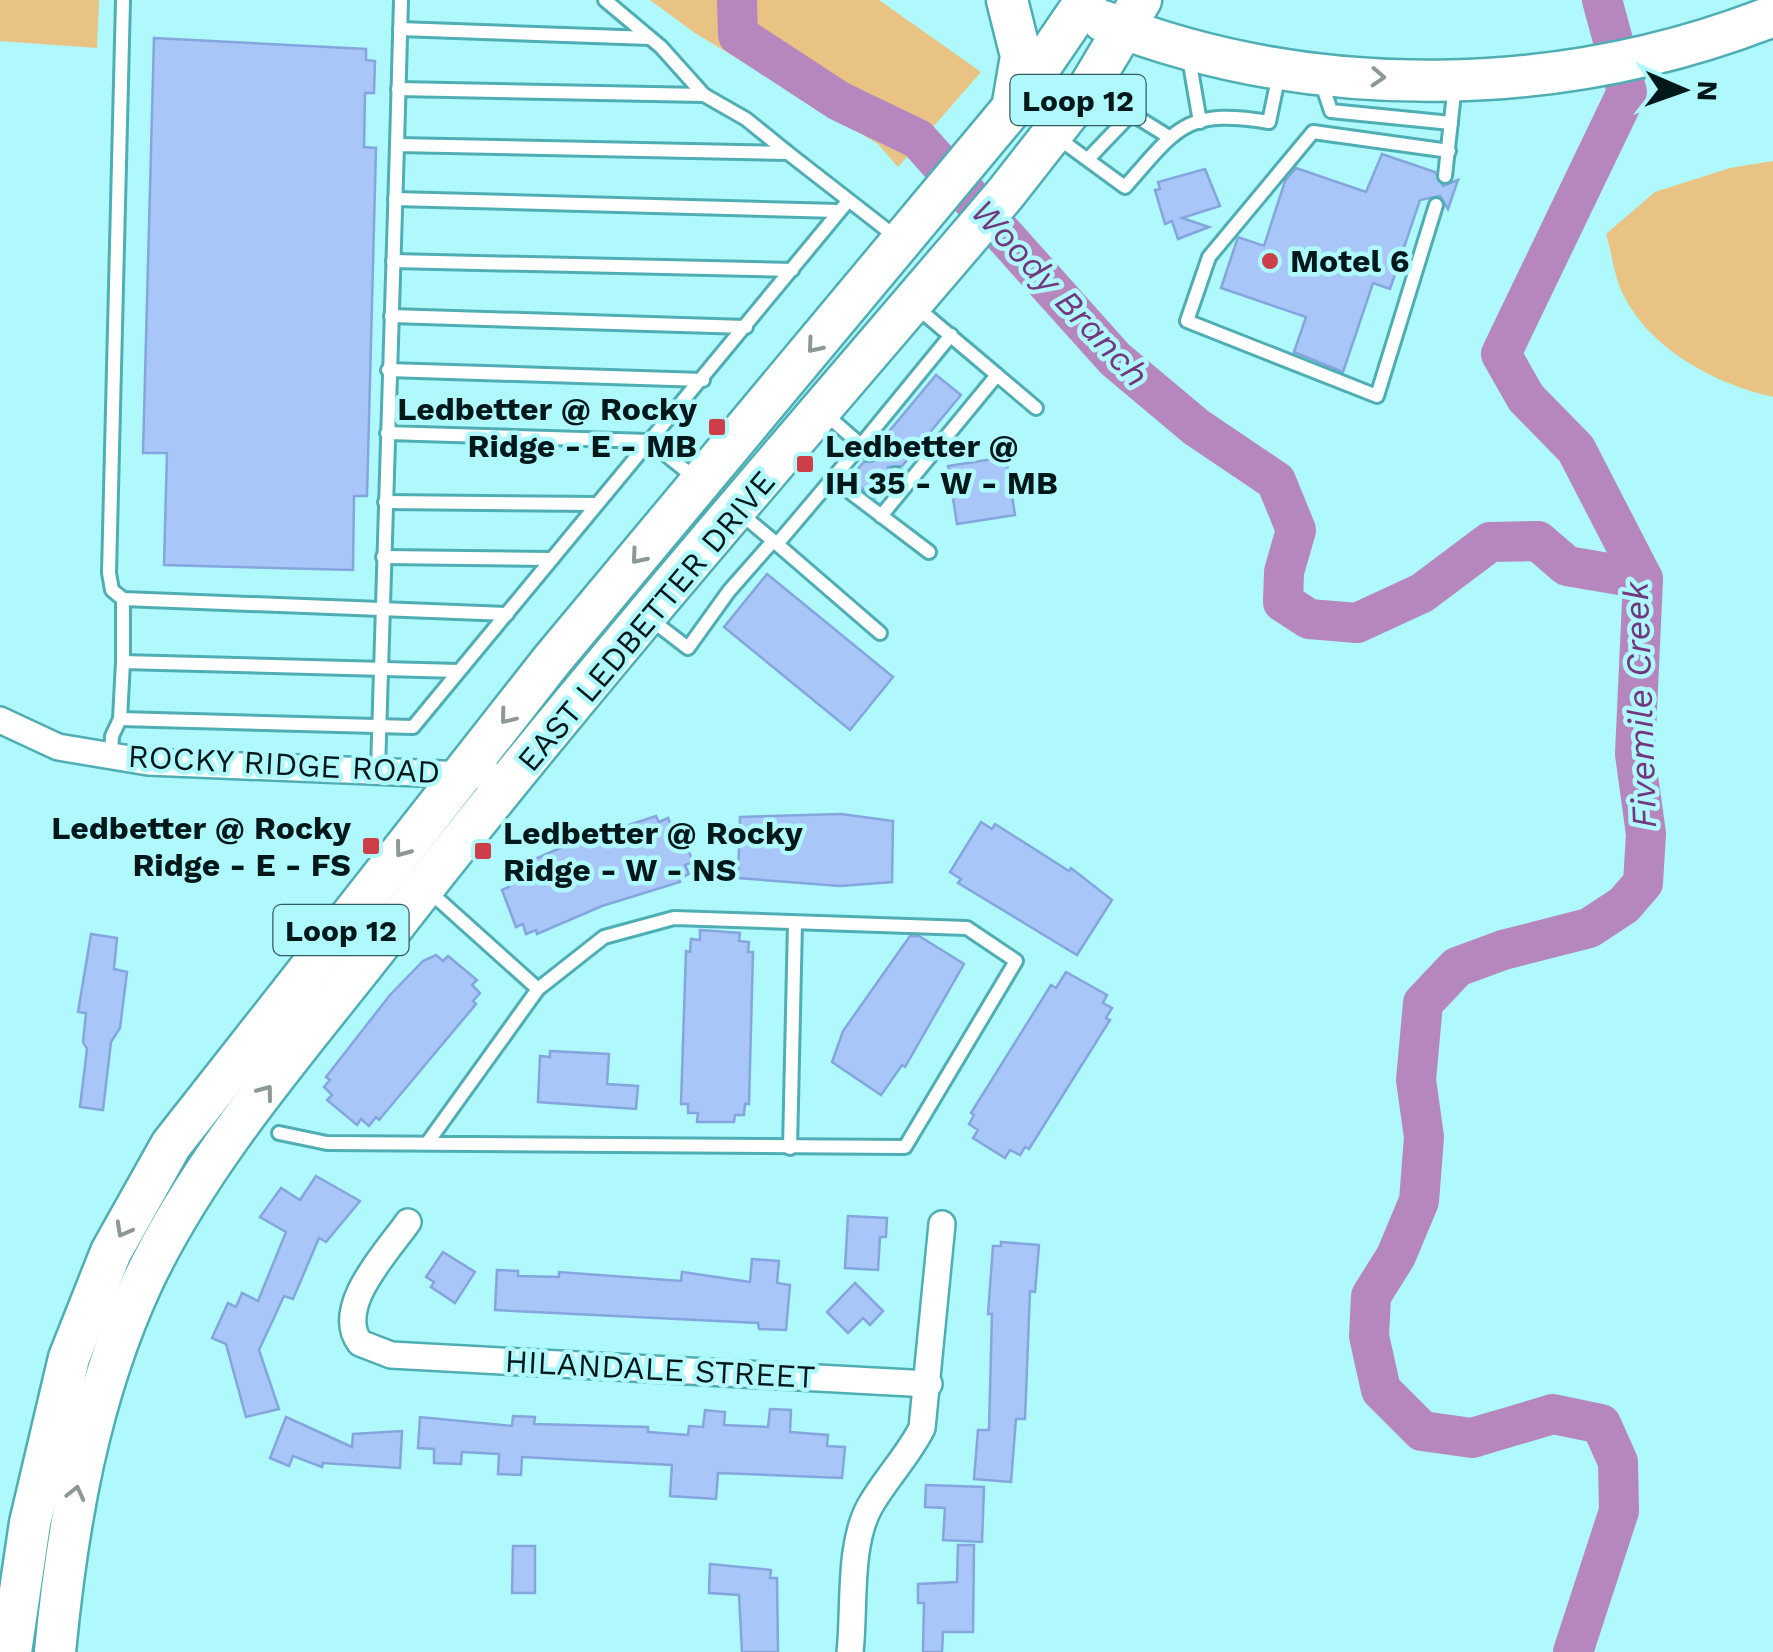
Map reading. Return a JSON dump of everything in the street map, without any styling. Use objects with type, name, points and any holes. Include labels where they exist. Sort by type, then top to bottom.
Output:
[{"type":"main road","points":[[1007,0],[1021,56],[1013,107]]},
{"type":"main road","points":[[1075,4],[1133,15],[1187,50],[1300,71],[1455,82],[1543,76],[1714,40],[1773,16]]},
{"type":"main road","name":"EAST LEDBETTER DRIVE","points":[[11,1652],[37,1487],[68,1358],[111,1252],[171,1145],[462,773],[1013,107],[1075,4]]},
{"type":"main road","name":"EAST LEDBETTER DRIVE","points":[[55,1652],[72,1505],[120,1337],[144,1278],[208,1170],[424,887],[1006,193],[1088,87],[1133,15]]},
{"type":"main road","points":[[875,273],[912,304]]},
{"type":"main road","points":[[700,482],[738,511]]},
{"type":"main road","points":[[171,1145],[208,1170]]},
{"type":"main road","points":[[22,1578],[61,1590]]},
{"type":"street","name":"ROCKY RIDGE ROAD","points":[[0,720],[58,746],[148,762],[515,777]]},
{"type":"street","name":"HILANDALE STREET","points":[[408,1222],[360,1291],[352,1326],[360,1342],[391,1354],[929,1384]]},
{"type":"street","points":[[850,1652],[860,1538],[870,1507],[908,1457],[922,1428],[942,1224]]},
{"type":"lane","points":[[123,0],[109,572],[112,590],[123,599],[507,614]]},
{"type":"lane","points":[[378,770],[400,0]]},
{"type":"lane","points":[[605,0],[650,38],[704,95],[746,119],[844,206],[908,234]]},
{"type":"lane","points":[[400,28],[650,38]]},
{"type":"lane","points":[[1187,50],[1200,122]]},
{"type":"lane","points":[[1052,134],[1125,187],[1178,126],[1231,115],[1269,122],[1300,71],[1331,111],[1451,123]]},
{"type":"lane","points":[[1445,176],[1455,82]]},
{"type":"lane","points":[[1088,87],[1169,138]]},
{"type":"lane","points":[[398,89],[704,95]]},
{"type":"lane","points":[[1088,159],[1131,114]]},
{"type":"lane","points":[[1436,205],[1377,396],[1188,321],[1209,256],[1313,132],[1449,151]]},
{"type":"lane","points":[[396,144],[788,153]]},
{"type":"lane","points":[[395,199],[844,206]]},
{"type":"lane","points":[[120,720],[413,727],[704,380],[844,206]]},
{"type":"lane","points":[[393,261],[792,270]]},
{"type":"lane","points":[[912,304],[1036,408]]},
{"type":"lane","points":[[390,316],[746,327]]},
{"type":"lane","points":[[649,618],[688,648],[728,591],[833,479],[866,450],[920,385],[951,335]]},
{"type":"lane","points":[[388,370],[704,380]]},
{"type":"lane","points":[[881,516],[997,374]]},
{"type":"lane","points":[[949,410],[961,419]]},
{"type":"lane","points":[[822,411],[866,450]]},
{"type":"lane","points":[[933,428],[945,438]]},
{"type":"lane","points":[[387,434],[649,442],[700,482]]},
{"type":"lane","points":[[908,458],[920,468]]},
{"type":"lane","points":[[895,474],[907,484]]},
{"type":"lane","points":[[833,479],[929,552]]},
{"type":"lane","points":[[385,502],[597,504]]},
{"type":"lane","points":[[738,511],[880,633]]},
{"type":"lane","points":[[383,557],[552,559]]},
{"type":"lane","points":[[111,756],[120,720],[123,599]]},
{"type":"lane","points":[[124,662],[459,671]]},
{"type":"lane","points":[[424,887],[538,989]]},
{"type":"lane","points":[[279,1133],[326,1142],[905,1147],[1016,961],[967,928],[674,918],[604,937],[538,989],[428,1142]]},
{"type":"lane","points":[[790,1148],[795,923]]},
{"type":"shaded area","points":[[0,0],[99,0],[97,48],[0,41]]},
{"type":"shaded area","points":[[650,0],[879,0],[981,72],[898,167],[878,144],[695,33]]},
{"type":"shaded area","points":[[1773,161],[1773,397],[1729,383],[1687,362],[1650,332],[1623,294],[1606,234],[1655,192],[1730,168]]},
{"type":"building","points":[[154,38],[366,49],[366,60],[375,61],[374,93],[365,93],[364,147],[376,148],[367,496],[354,496],[353,570],[164,565],[167,453],[143,453]]},
{"type":"building","name":"Motel 6","points":[[1382,154],[1435,172],[1443,186],[1458,180],[1448,209],[1440,196],[1420,200],[1390,289],[1373,283],[1343,372],[1294,352],[1306,317],[1221,288],[1238,237],[1264,246],[1285,181],[1296,168],[1366,192]]},
{"type":"building","points":[[1205,169],[1220,206],[1182,218],[1209,227],[1178,239],[1172,221],[1165,224],[1155,190],[1160,189],[1158,182]]},
{"type":"building","points":[[936,375],[961,395],[902,466],[888,467],[889,482],[875,498],[849,479],[864,462],[878,460],[877,446]]},
{"type":"building","points":[[1006,457],[1015,515],[957,524],[948,466]]},
{"type":"building","points":[[767,574],[893,677],[850,730],[724,627]]},
{"type":"building","points":[[841,814],[893,821],[892,882],[840,886],[738,878],[740,817]]},
{"type":"building","points":[[656,816],[659,822],[668,818],[672,828],[679,826],[693,862],[685,865],[689,874],[679,878],[680,882],[602,906],[537,934],[536,930],[526,934],[523,924],[516,927],[502,890],[509,887],[506,878],[515,874],[513,869],[562,847]]},
{"type":"building","points":[[981,822],[992,829],[995,824],[1069,871],[1071,868],[1112,900],[1077,955],[958,883],[961,879],[950,872]]},
{"type":"building","points":[[700,930],[740,933],[739,941],[749,942],[748,952],[753,952],[749,1104],[745,1104],[744,1115],[735,1115],[734,1122],[697,1122],[698,1113],[688,1113],[688,1104],[681,1104],[686,951],[690,952],[691,939],[700,940]]},
{"type":"building","points":[[91,934],[117,938],[114,969],[127,972],[120,1028],[111,1042],[103,1110],[80,1107],[87,1049],[83,1042],[86,1013],[78,1012]]},
{"type":"building","points":[[910,936],[919,936],[964,964],[905,1067],[902,1065],[881,1095],[832,1062],[843,1031]]},
{"type":"building","points":[[436,955],[443,961],[448,956],[477,980],[472,985],[480,993],[473,1001],[476,1004],[379,1120],[376,1117],[369,1126],[361,1119],[357,1125],[327,1100],[332,1095],[324,1087],[330,1080],[326,1077],[390,995],[423,961]]},
{"type":"building","points":[[1066,972],[1107,995],[1103,1003],[1112,1008],[1106,1018],[1110,1020],[1029,1149],[1025,1147],[1020,1155],[1010,1150],[1005,1158],[973,1138],[978,1130],[969,1124],[974,1115],[971,1113],[1051,985],[1056,988]]},
{"type":"building","points":[[550,1051],[609,1054],[607,1084],[638,1086],[636,1109],[538,1102],[540,1056],[550,1057]]},
{"type":"building","points":[[316,1176],[360,1201],[326,1242],[319,1238],[293,1299],[284,1296],[259,1350],[279,1409],[246,1417],[226,1344],[212,1338],[228,1303],[236,1307],[242,1293],[258,1301],[286,1232],[260,1217],[281,1188],[300,1200]]},
{"type":"building","points":[[848,1216],[887,1218],[886,1237],[880,1237],[878,1270],[845,1268]]},
{"type":"building","points":[[1001,1242],[1039,1245],[1035,1292],[1030,1291],[1025,1419],[1016,1419],[1011,1482],[974,1479],[978,1430],[989,1430],[992,1314],[988,1314],[993,1246],[1001,1246]]},
{"type":"building","points":[[443,1252],[475,1272],[455,1303],[431,1287],[434,1282],[426,1277]]},
{"type":"building","points":[[752,1259],[779,1261],[777,1283],[790,1285],[786,1330],[759,1329],[758,1323],[495,1310],[497,1270],[518,1271],[518,1276],[559,1277],[559,1272],[681,1281],[682,1272],[750,1282]]},
{"type":"building","points":[[855,1283],[883,1311],[870,1325],[863,1318],[848,1333],[827,1312]]},
{"type":"building","points":[[770,1409],[791,1410],[790,1432],[828,1435],[827,1446],[845,1447],[842,1478],[718,1473],[716,1499],[670,1496],[672,1465],[522,1457],[521,1475],[498,1474],[499,1454],[462,1452],[461,1464],[434,1463],[434,1449],[418,1448],[420,1417],[512,1426],[513,1416],[535,1417],[534,1424],[648,1427],[648,1432],[688,1435],[689,1426],[703,1427],[705,1410],[725,1412],[724,1425],[768,1427]]},
{"type":"building","points":[[286,1417],[352,1447],[353,1434],[402,1431],[400,1468],[323,1463],[322,1467],[293,1456],[289,1466],[270,1458]]},
{"type":"building","points":[[926,1485],[984,1487],[982,1542],[943,1540],[945,1508],[925,1507]]},
{"type":"building","points":[[958,1545],[974,1545],[973,1632],[943,1632],[942,1652],[923,1652],[924,1603],[918,1603],[918,1584],[957,1582]]},
{"type":"building","points":[[513,1546],[535,1546],[535,1593],[512,1593]]},
{"type":"building","points":[[710,1564],[771,1570],[770,1578],[777,1578],[778,1652],[742,1652],[739,1595],[709,1593]]},
{"type":"waterway","name":"Woody Branch","points":[[737,0],[738,35],[839,101],[918,139],[1115,359],[1196,427],[1276,481],[1296,530],[1284,572],[1283,602],[1309,619],[1357,623],[1422,593],[1490,542],[1538,541],[1567,566],[1643,579]]},
{"type":"waterway","name":"Fivemile Creek","points":[[1573,1652],[1619,1511],[1618,1462],[1601,1424],[1553,1414],[1472,1438],[1422,1431],[1381,1390],[1369,1336],[1371,1296],[1396,1256],[1419,1201],[1424,1137],[1416,1080],[1423,1003],[1457,967],[1503,950],[1589,928],[1624,905],[1643,883],[1646,834],[1635,754],[1643,579],[1576,449],[1526,398],[1501,354],[1627,92],[1602,0]]},
{"type":"place","name":"Motel 6","points":[[1270,261]]},
{"type":"place","name":"Ledbetter @ Rocky Ridge - E - MB","points":[[717,427]]},
{"type":"place","name":"Ledbetter @ IH 35 - W - MB","points":[[805,464]]},
{"type":"place","name":"Ledbetter @ Rocky Ridge - E - FS","points":[[371,846]]},
{"type":"place","name":"Ledbetter @ Rocky Ridge - W - NS","points":[[483,851]]}]
